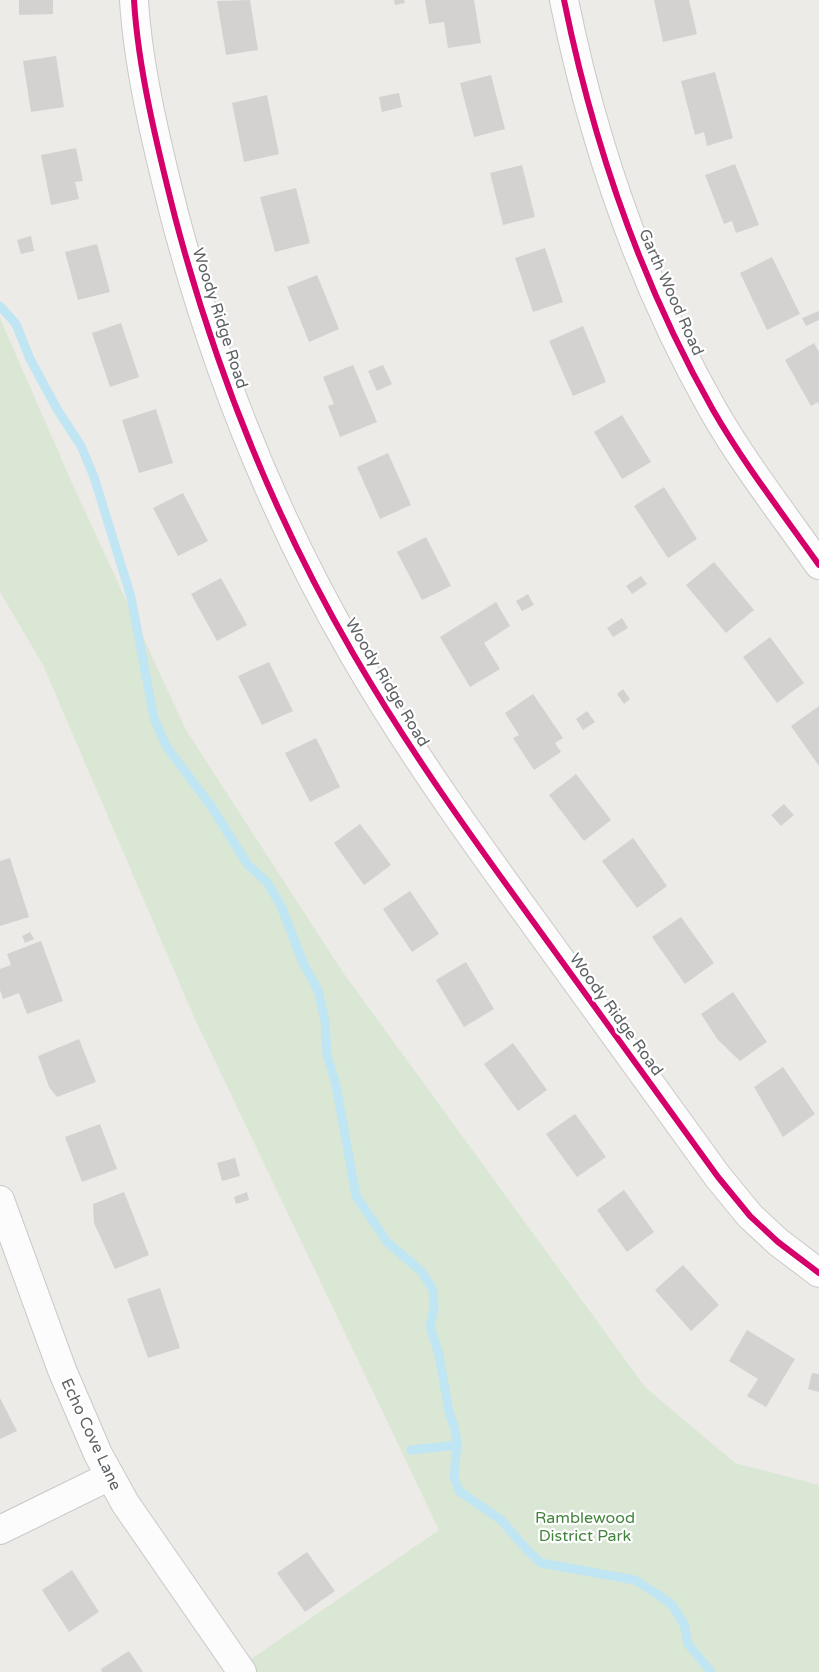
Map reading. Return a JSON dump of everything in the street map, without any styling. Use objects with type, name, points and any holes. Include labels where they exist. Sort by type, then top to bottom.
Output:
[{"type":"street","name":"Woody Ridge Road","points":[[134,0],[138,44],[163,168],[184,250],[208,325],[255,453],[305,561],[353,653],[402,735],[469,833],[718,1177],[757,1223],[778,1242],[819,1273]]},
{"type":"street","name":"Garth Wood Road","points":[[564,0],[572,43],[604,158],[654,292],[680,350],[714,411],[753,472],[819,566]]},
{"type":"street","name":"Echo Cove Lane","points":[[0,1200],[62,1370],[98,1454],[125,1503],[242,1672]]},
{"type":"street","points":[[0,1530],[110,1476]]},
{"type":"green space","name":"Ramblewood District Park","points":[[0,318],[72,483],[186,730],[342,971],[645,1387],[735,1463],[819,1485],[819,1672],[232,1672],[439,1530],[194,1017],[43,665],[0,592]]},
{"type":"building","points":[[19,0],[53,0],[53,14],[19,15]]},
{"type":"building","points":[[250,0],[258,50],[226,55],[217,1]]},
{"type":"building","points":[[394,0],[404,0],[405,3],[395,5]]},
{"type":"building","points":[[425,0],[474,0],[481,43],[448,48],[444,22],[429,24]]},
{"type":"building","points":[[654,0],[689,0],[697,34],[663,42]]},
{"type":"building","points":[[56,56],[64,107],[31,112],[23,61]]},
{"type":"building","points":[[715,72],[733,138],[707,146],[704,132],[695,135],[681,81]]},
{"type":"building","points":[[491,75],[505,129],[474,137],[460,83]]},
{"type":"building","points":[[399,93],[402,107],[382,112],[379,97]]},
{"type":"building","points":[[267,95],[279,154],[244,162],[232,103]]},
{"type":"building","points":[[76,148],[83,181],[75,182],[79,199],[51,205],[41,155]]},
{"type":"building","points":[[735,164],[759,225],[736,233],[732,221],[724,224],[705,175]]},
{"type":"building","points":[[522,165],[535,217],[503,225],[490,173]]},
{"type":"building","points":[[296,188],[310,243],[275,252],[260,197]]},
{"type":"building","points":[[31,236],[34,251],[21,254],[17,240]]},
{"type":"building","points":[[97,244],[110,292],[78,300],[65,252]]},
{"type":"building","points":[[545,248],[563,302],[533,312],[515,258]]},
{"type":"building","points":[[772,257],[800,314],[767,330],[740,273]]},
{"type":"building","points":[[317,275],[339,329],[309,342],[287,287]]},
{"type":"building","points":[[819,311],[819,320],[806,326],[802,318]]},
{"type":"building","points":[[121,323],[139,377],[110,387],[92,333]]},
{"type":"building","points":[[583,326],[606,382],[573,396],[549,341]]},
{"type":"building","points":[[814,343],[819,352],[819,405],[818,402],[811,406],[785,360]]},
{"type":"building","points":[[353,365],[377,422],[340,437],[328,406],[334,404],[323,377]]},
{"type":"building","points":[[383,365],[392,384],[377,391],[368,371]]},
{"type":"building","points":[[156,409],[173,463],[139,473],[122,420]]},
{"type":"building","points":[[622,415],[651,462],[622,479],[594,432]]},
{"type":"building","points":[[388,453],[411,505],[380,519],[357,467]]},
{"type":"building","points":[[664,487],[697,539],[668,558],[634,506]]},
{"type":"building","points":[[183,493],[208,541],[178,556],[153,508]]},
{"type":"building","points":[[426,537],[451,586],[422,600],[397,552]]},
{"type":"building","points":[[714,562],[754,610],[726,633],[686,585]]},
{"type":"building","points":[[641,576],[647,584],[632,594],[626,586]]},
{"type":"building","points":[[221,578],[247,625],[217,641],[191,594]]},
{"type":"building","points":[[528,594],[534,605],[522,611],[516,601]]},
{"type":"building","points":[[496,602],[510,626],[484,643],[500,669],[470,687],[440,637]]},
{"type":"building","points":[[622,618],[628,628],[613,637],[607,628]]},
{"type":"building","points":[[770,637],[804,683],[777,703],[743,657]]},
{"type":"building","points":[[269,662],[293,711],[262,725],[238,676]]},
{"type":"building","points":[[623,689],[630,699],[624,704],[617,694]]},
{"type":"building","points":[[533,694],[563,738],[555,743],[561,752],[534,770],[513,738],[519,735],[505,713]]},
{"type":"building","points":[[819,706],[819,766],[791,726]]},
{"type":"building","points":[[587,711],[595,722],[583,730],[576,719]]},
{"type":"building","points":[[316,738],[340,787],[310,802],[285,753]]},
{"type":"building","points":[[576,774],[611,820],[584,841],[549,795]]},
{"type":"building","points":[[784,804],[794,815],[781,826],[771,815]]},
{"type":"building","points":[[360,824],[391,865],[364,885],[334,843]]},
{"type":"building","points":[[633,838],[667,886],[637,908],[602,861]]},
{"type":"building","points":[[10,858],[29,917],[0,926],[0,861]]},
{"type":"building","points":[[410,891],[439,934],[412,952],[383,909]]},
{"type":"building","points":[[681,917],[714,963],[685,984],[652,937]]},
{"type":"building","points":[[30,932],[34,939],[25,943],[22,936]]},
{"type":"building","points":[[41,941],[63,1001],[27,1014],[19,993],[3,999],[0,990],[0,969],[11,965],[7,954]]},
{"type":"building","points":[[466,962],[494,1009],[464,1027],[436,980]]},
{"type":"building","points":[[733,992],[767,1042],[740,1061],[718,1040],[701,1014]]},
{"type":"building","points":[[79,1039],[96,1082],[57,1097],[49,1087],[38,1056]]},
{"type":"building","points":[[513,1043],[547,1090],[518,1111],[484,1064]]},
{"type":"building","points":[[783,1067],[815,1114],[783,1137],[754,1087]]},
{"type":"building","points":[[575,1114],[606,1157],[577,1177],[546,1134]]},
{"type":"building","points":[[100,1124],[117,1169],[82,1182],[65,1137]]},
{"type":"building","points":[[235,1158],[240,1176],[222,1181],[217,1163]]},
{"type":"building","points":[[624,1190],[654,1232],[627,1252],[597,1210]]},
{"type":"building","points":[[124,1192],[149,1255],[115,1269],[94,1223],[93,1204]]},
{"type":"building","points":[[247,1192],[249,1200],[236,1204],[234,1197]]},
{"type":"building","points":[[683,1265],[719,1305],[691,1331],[655,1290]]},
{"type":"building","points":[[160,1288],[180,1348],[148,1358],[127,1299]]},
{"type":"building","points":[[747,1330],[795,1359],[766,1407],[747,1396],[758,1379],[729,1361]]},
{"type":"building","points":[[812,1373],[819,1374],[819,1392],[808,1389]]},
{"type":"building","points":[[0,1398],[17,1431],[0,1439]]},
{"type":"building","points":[[307,1552],[335,1591],[305,1612],[277,1573]]},
{"type":"building","points":[[72,1570],[99,1612],[69,1632],[42,1590]]},
{"type":"building","points":[[129,1651],[143,1672],[102,1672],[101,1669]]},
{"type":"waterway","points":[[0,306],[16,324],[30,359],[57,409],[81,446],[94,477],[131,597],[154,718],[166,746],[211,806],[248,865],[267,882],[281,906],[304,965],[318,990],[325,1021],[327,1055],[336,1085],[356,1196],[387,1242],[422,1272],[433,1290],[434,1309],[430,1326],[439,1355],[449,1412],[455,1430],[457,1445],[454,1477],[459,1491],[501,1520],[541,1563],[635,1580],[657,1594],[672,1605],[684,1624],[688,1644],[711,1672]]},
{"type":"waterway","points":[[411,1450],[457,1445]]},
{"type":"cycle path","points":[[134,0],[144,81],[175,217],[191,274],[228,387],[250,442],[298,551],[325,603],[375,690],[442,794],[718,1177],[750,1216],[778,1242],[819,1273]]},
{"type":"cycle path","points":[[564,0],[589,107],[605,159],[622,211],[663,312],[687,362],[725,430],[819,565]]}]
